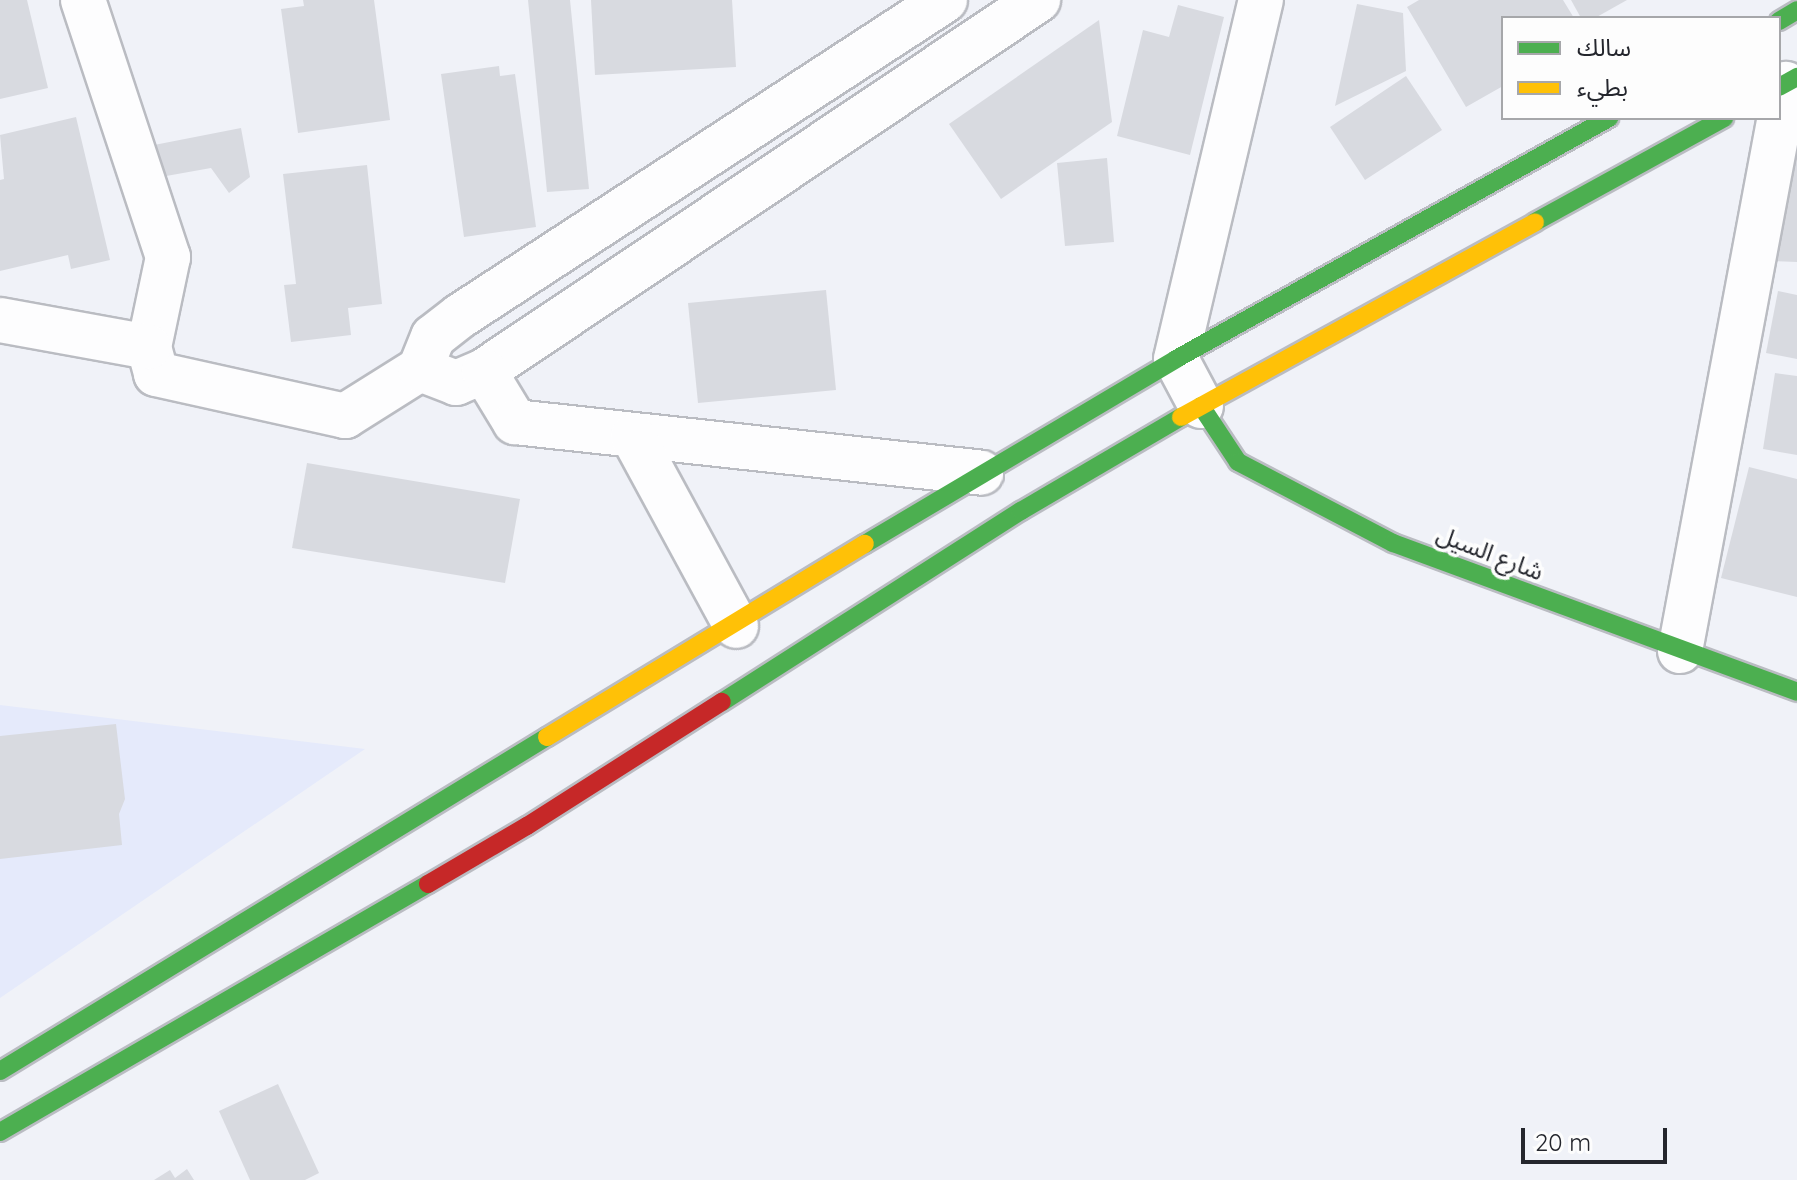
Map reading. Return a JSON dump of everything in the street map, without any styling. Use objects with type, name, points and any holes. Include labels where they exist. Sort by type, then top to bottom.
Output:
[{"type":"main road","points":[[0,1071],[736,626],[981,473],[1176,359],[1605,120]]},
{"type":"main road","points":[[0,1132],[527,826],[1021,511],[1201,406],[1720,120]]},
{"type":"main road","name":"شارع السيل","points":[[1201,406],[1238,462],[1393,543],[1797,692]]},
{"type":"street","points":[[92,5],[168,257],[149,347],[156,374],[345,416],[420,369],[433,337],[460,316],[945,0]]},
{"type":"street","points":[[420,369],[456,383],[484,371],[1038,0]]},
{"type":"street","points":[[1201,406],[1176,359],[1261,0]]},
{"type":"street","points":[[1781,115],[1787,83]]},
{"type":"street","points":[[1680,651],[1780,120]]},
{"type":"street","points":[[0,320],[149,347]]},
{"type":"street","points":[[484,371],[515,422],[981,473]]},
{"type":"street","points":[[633,436],[736,626]]},
{"type":"shaded area","points":[[0,705],[365,749],[0,998]]},
{"type":"building","points":[[0,0],[27,0],[48,88],[0,99]]},
{"type":"building","points":[[303,0],[374,0],[390,120],[298,133],[281,9],[304,6]]},
{"type":"building","points":[[528,0],[570,0],[589,189],[547,192]]},
{"type":"building","points":[[591,0],[732,0],[736,67],[595,75]]},
{"type":"building","points":[[1419,0],[1563,0],[1573,16],[1501,16],[1501,87],[1466,107],[1407,7]]},
{"type":"building","points":[[1571,0],[1627,0],[1599,16],[1580,16]]},
{"type":"building","points":[[1357,4],[1403,13],[1406,71],[1335,106]]},
{"type":"building","points":[[1178,5],[1224,17],[1190,155],[1117,136],[1143,30],[1169,37]]},
{"type":"building","points":[[1099,20],[1112,122],[1001,199],[949,124]]},
{"type":"building","points":[[499,66],[500,76],[515,74],[536,227],[464,237],[441,74]]},
{"type":"building","points":[[1406,76],[1442,130],[1365,180],[1330,127]]},
{"type":"building","points":[[76,117],[110,260],[71,269],[68,255],[0,271],[0,180],[4,179],[0,135]]},
{"type":"building","points":[[241,128],[250,177],[229,193],[211,168],[155,178],[149,146]]},
{"type":"building","points":[[1797,137],[1797,262],[1773,261]]},
{"type":"building","points":[[1107,158],[1114,242],[1065,246],[1057,163]]},
{"type":"building","points":[[367,165],[382,304],[348,308],[351,335],[291,342],[284,285],[296,284],[283,174]]},
{"type":"building","points":[[826,290],[836,390],[698,403],[688,303]]},
{"type":"building","points":[[1778,291],[1797,295],[1797,359],[1766,353]]},
{"type":"building","points":[[1775,373],[1797,376],[1797,455],[1763,449]]},
{"type":"building","points":[[307,463],[520,499],[505,583],[292,548]]},
{"type":"building","points":[[1749,467],[1797,479],[1797,597],[1721,578]]},
{"type":"building","points":[[116,724],[125,799],[119,814],[122,845],[0,859],[0,736]]},
{"type":"building","points":[[278,1084],[319,1173],[305,1180],[250,1180],[219,1111]]},
{"type":"building","points":[[187,1169],[194,1180],[154,1180],[170,1170],[175,1178]]},
{"type":"traffic: fast","points":[[1781,20],[1797,10]]},
{"type":"traffic: fast","points":[[1781,86],[1797,77]]},
{"type":"traffic: fast","points":[[865,544],[1176,359],[1605,120]]},
{"type":"traffic: fast","points":[[1535,222],[1720,120]]},
{"type":"traffic: fast","points":[[1201,406],[1238,462],[1393,543],[1797,692]]},
{"type":"traffic: fast","points":[[722,702],[1021,511],[1181,417]]},
{"type":"traffic: fast","points":[[0,1071],[547,737]]},
{"type":"traffic: fast","points":[[0,1132],[428,884]]},
{"type":"traffic: slow","points":[[1181,417],[1535,222]]},
{"type":"traffic: slow","points":[[547,737],[865,544]]},
{"type":"traffic: jam","points":[[428,884],[527,826],[722,702]]}]
